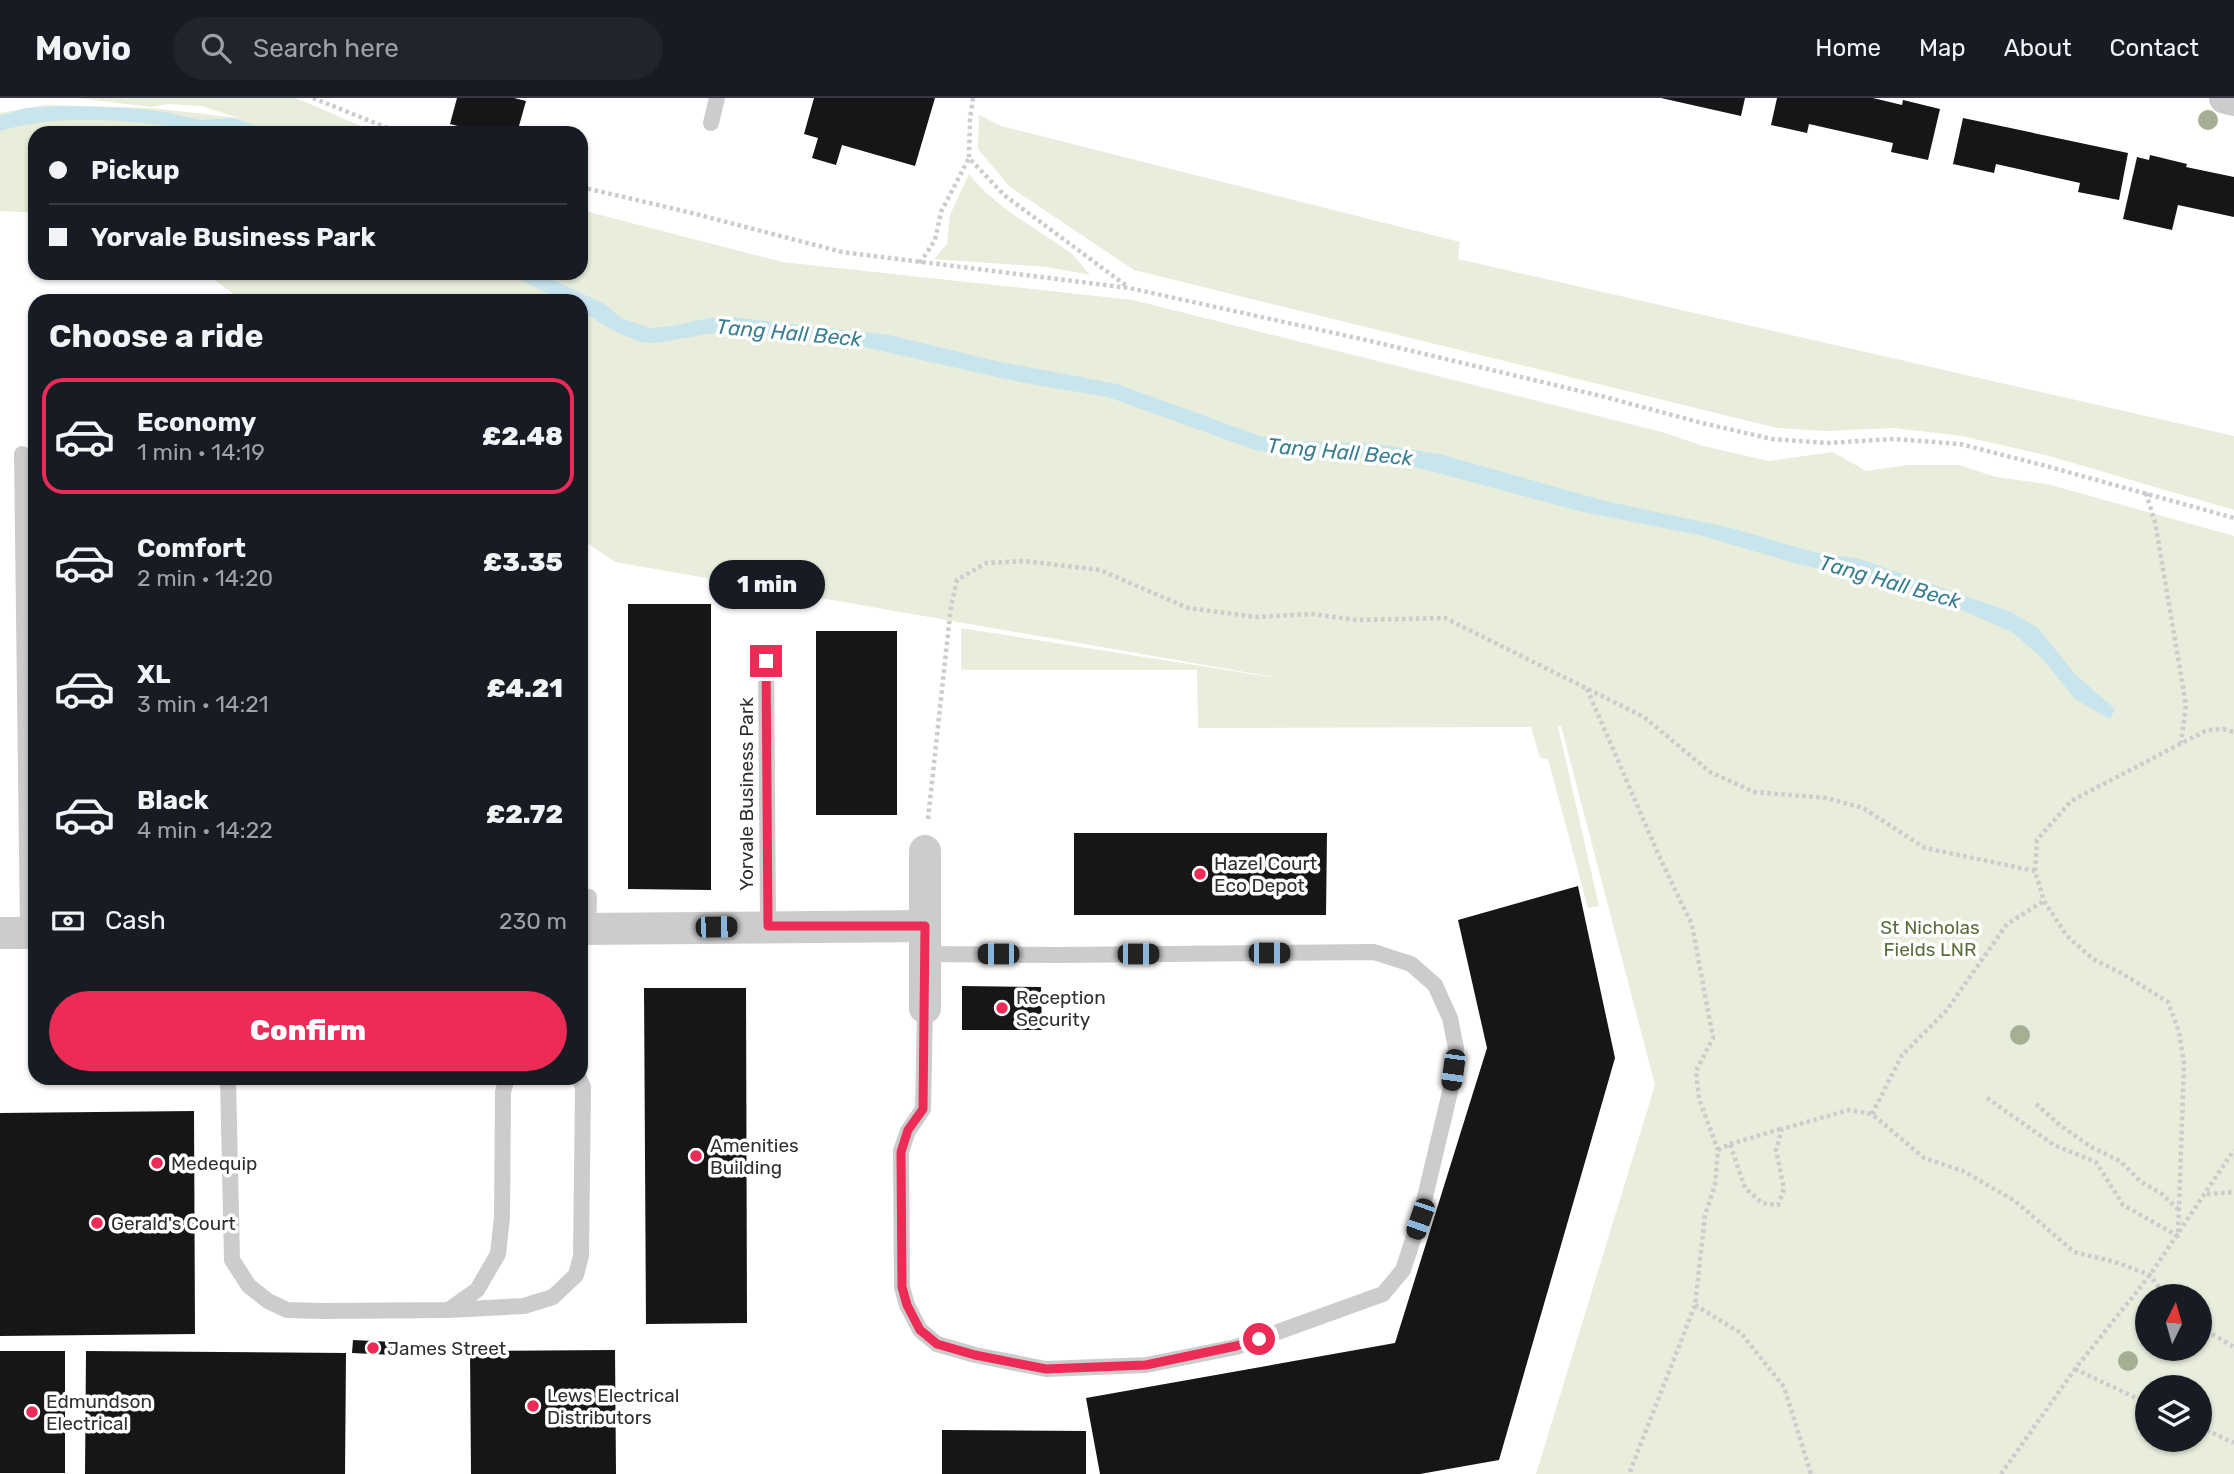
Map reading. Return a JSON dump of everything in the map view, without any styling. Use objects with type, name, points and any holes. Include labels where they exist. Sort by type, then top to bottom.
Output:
[{"type":"street","points":[[2225,98],[2234,100]]},
{"type":"street","points":[[925,851],[925,1008]]},
{"type":"street","points":[[588,929],[768,926],[925,940]]},
{"type":"lane","points":[[711,122],[717,98]]},
{"type":"lane","points":[[21,933],[22,454]]},
{"type":"lane","name":"Yorvale Business Park","points":[[766,661],[768,926]]},
{"type":"lane","points":[[588,903],[589,897]]},
{"type":"lane","points":[[925,940],[1059,955],[1374,952],[1411,964],[1435,985],[1450,1018],[1456,1048],[1450,1092],[1420,1219],[1403,1270],[1383,1294],[1236,1346],[1146,1365],[1046,1369],[975,1355],[937,1344],[920,1330],[907,1305],[902,1287],[901,1152],[908,1130],[923,1109],[925,1008]]},
{"type":"lane","points":[[228,1085],[232,1261],[249,1286],[268,1301],[287,1310],[448,1310],[524,1306],[553,1297],[576,1275],[582,1256],[582,1085]]},
{"type":"lane","points":[[448,1310],[477,1290],[498,1254],[502,1217],[505,1085]]},
{"type":"path","points":[[313,98],[383,126]]},
{"type":"path","points":[[920,263],[935,240],[941,212],[969,158],[973,98]]},
{"type":"path","points":[[969,158],[1004,195],[1129,288]]},
{"type":"path","points":[[588,189],[842,252],[1129,288],[1366,340],[1772,439],[1827,443],[1895,439],[1960,444],[2234,518]]},
{"type":"path","points":[[2146,493],[2155,522],[2186,705],[2181,744]]},
{"type":"path","points":[[925,851],[951,606],[957,580],[986,563],[1026,561],[1100,570],[1188,608],[1256,617],[1311,614],[1357,620],[1444,618],[1644,717],[1710,772],[1754,792],[1827,798],[1863,808],[1925,848],[2035,871]]},
{"type":"path","points":[[1587,689],[1692,925],[1713,1038],[1696,1072],[1699,1099],[1718,1150],[1715,1185],[1705,1215],[1695,1305],[1629,1474]]},
{"type":"path","points":[[2178,1236],[2184,1064],[2179,1032],[2168,1002],[2093,959],[2067,936],[2044,901],[2035,871],[2036,840],[2071,801],[2207,730],[2223,729],[2234,733]]},
{"type":"path","points":[[1872,1114],[1902,1055],[1946,1011],[2007,924],[2044,901]]},
{"type":"path","points":[[1987,1098],[2054,1145],[2095,1162],[2123,1205],[2178,1236]]},
{"type":"path","points":[[2036,1104],[2091,1147],[2120,1161],[2141,1182],[2162,1194],[2178,1210]]},
{"type":"path","points":[[1718,1150],[1730,1144],[1849,1110],[1872,1114],[1924,1158],[1964,1171],[2015,1201],[2074,1252],[2115,1262],[2150,1275],[2157,1284]]},
{"type":"path","points":[[1730,1144],[1745,1188],[1762,1203],[1778,1205],[1784,1189],[1776,1150],[1782,1129]]},
{"type":"path","points":[[2001,1474],[2075,1369],[2150,1275],[2234,1150]]},
{"type":"path","points":[[2206,1194],[2234,1192]]},
{"type":"path","points":[[1695,1305],[1741,1333],[1784,1387],[1811,1474]]},
{"type":"path","points":[[2212,1333],[2234,1347]]},
{"type":"path","points":[[2075,1369],[2135,1397]]},
{"type":"path","points":[[2212,1433],[2234,1443]]},
{"type":"green space","points":[[77,98],[296,98],[361,126],[28,126],[28,213],[0,211],[0,113],[44,105],[151,108],[239,118],[201,106],[168,104],[151,107]]},
{"type":"green space","points":[[979,115],[1001,126],[1460,242],[1458,259],[2234,436],[2234,510],[2049,456],[1962,436],[1894,428],[1826,431],[1777,428],[1134,270],[1010,187],[978,149]]},
{"type":"green space","points":[[969,174],[1003,207],[1071,253],[1090,275],[1047,267],[934,259],[947,244],[950,215]]},
{"type":"green space","name":"St Nicholas Fields LNR","points":[[588,212],[782,262],[1133,300],[1769,461],[1833,452],[1866,471],[1908,465],[1959,465],[1996,477],[2047,484],[2234,536],[2234,1474],[1536,1474],[1655,1085],[1561,726],[1558,726],[1599,906],[1588,908],[1548,759],[1540,758],[1531,727],[1198,728],[1197,670],[961,670],[961,628],[1290,680],[615,562],[588,544],[588,294],[234,294],[214,280],[588,280]]},
{"type":"water","points":[[26,108],[130,108],[202,120],[233,118],[257,126],[165,126],[100,120],[38,123],[0,131],[0,116]]},
{"type":"water","points":[[521,280],[554,280],[583,294],[548,294]]},
{"type":"water","name":"Tang Hall Beck","points":[[588,296],[606,305],[621,318],[650,328],[732,317],[889,335],[996,361],[1117,384],[1260,436],[1299,441],[1371,443],[1443,455],[1605,501],[1731,528],[1813,552],[1860,559],[2011,612],[2038,628],[2075,674],[2115,709],[2110,719],[2075,699],[2044,660],[2012,632],[1959,609],[1864,579],[1794,563],[1699,535],[1579,511],[1372,458],[1255,450],[1108,397],[1025,383],[864,347],[724,331],[656,343],[640,342],[614,331],[588,315]]},
{"type":"building","points":[[457,98],[514,98],[526,101],[519,126],[450,124]]},
{"type":"building","points":[[814,98],[935,98],[915,166],[842,145],[836,165],[812,158],[818,138],[804,134]]},
{"type":"building","points":[[1661,98],[1745,98],[1741,116]]},
{"type":"building","points":[[1777,98],[1873,98],[1902,105],[1903,100],[1940,109],[1928,160],[1891,152],[1893,143],[1809,124],[1807,133],[1771,125]]},
{"type":"building","points":[[1963,118],[2128,153],[2119,200],[2078,192],[2080,183],[1996,164],[1994,173],[1953,164]]},
{"type":"building","points":[[2150,155],[2187,164],[2186,167],[2234,177],[2234,217],[2178,205],[2172,230],[2123,219],[2137,157],[2149,160]]},
{"type":"building","points":[[628,604],[711,604],[711,890],[628,889]]},
{"type":"building","points":[[816,631],[897,631],[897,815],[816,815]]},
{"type":"building","name":"Hazel Court Eco Depot","points":[[1074,833],[1327,833],[1326,915],[1074,915]]},
{"type":"building","points":[[1578,886],[1615,1058],[1499,1460],[1420,1474],[1100,1474],[1086,1398],[1395,1343],[1487,1048],[1458,920]]},
{"type":"building","name":"Reception Security","points":[[962,986],[1041,987],[1042,1030],[962,1030]]},
{"type":"building","name":"Amenities Building","points":[[644,988],[746,988],[747,1323],[646,1324]]},
{"type":"building","name":"Gerald's Court","points":[[194,1111],[195,1334],[0,1336],[0,1113]]},
{"type":"building","name":"James Street","points":[[353,1340],[394,1342],[394,1355],[352,1353]]},
{"type":"building","points":[[615,1350],[616,1474],[471,1474],[470,1351]]},
{"type":"building","name":"Edmundson Electrical","points":[[0,1351],[65,1351],[65,1473],[0,1473]]},
{"type":"building","points":[[86,1351],[346,1353],[345,1474],[85,1474]]},
{"type":"building","points":[[942,1430],[1086,1431],[1086,1474],[942,1474]]},
{"type":"place","name":"Hazel Court Eco Depot","points":[[1200,874]]},
{"type":"place","name":"Reception Security","points":[[1002,1008]]},
{"type":"place","name":"Amenities Building","points":[[696,1156]]},
{"type":"place","name":"Medequip","points":[[157,1163]]},
{"type":"place","name":"Gerald's Court","points":[[97,1223]]},
{"type":"place","name":"James Street","points":[[373,1348]]},
{"type":"place","name":"Lews Electrical Distributors","points":[[533,1406]]},
{"type":"place","name":"Edmundson Electrical","points":[[32,1412]]},
{"type":"route","points":[[766,661],[768,926],[925,926],[924,1098],[923,1109],[908,1130],[901,1152],[900,1220],[902,1287],[907,1305],[920,1330],[937,1344],[975,1355],[1046,1369],[1146,1365],[1259,1339]]}]
